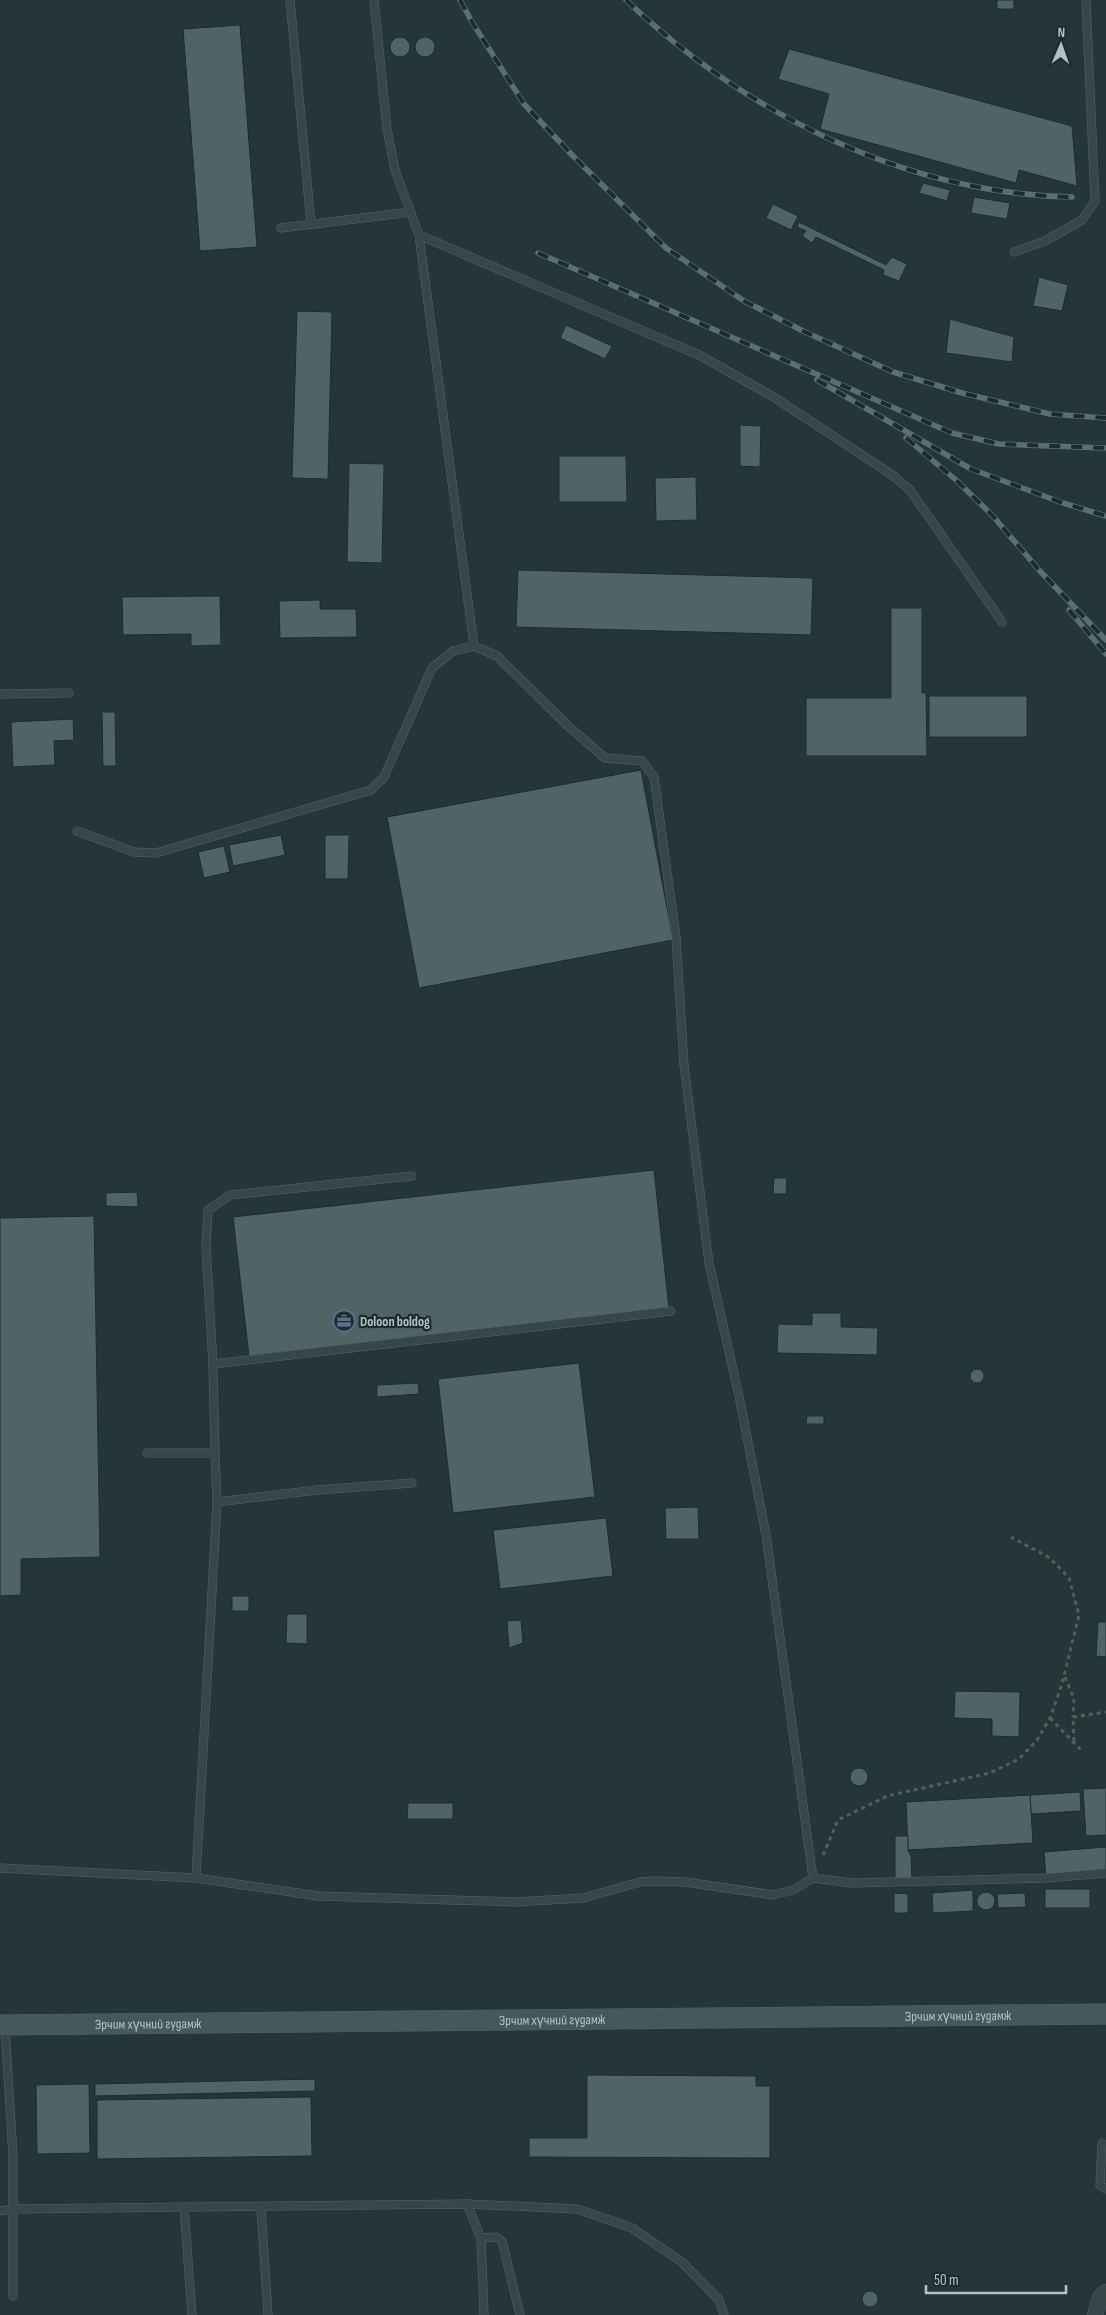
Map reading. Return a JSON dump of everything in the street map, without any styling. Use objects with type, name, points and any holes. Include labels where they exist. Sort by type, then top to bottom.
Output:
[{"type":"main road","name":"Эрчим хүчний гудамж","points":[[2,2025],[1106,2014]]},
{"type":"street","points":[[1095,2315],[1100,2298],[1106,2292]]},
{"type":"lane","points":[[290,0],[311,224]]},
{"type":"lane","points":[[374,0],[387,129],[395,170],[420,234],[474,646]]},
{"type":"lane","points":[[1014,252],[1045,241],[1082,220],[1095,201],[1086,0]]},
{"type":"lane","points":[[281,228],[411,212]]},
{"type":"lane","points":[[420,234],[699,355],[772,396],[891,474],[910,490],[1002,622]]},
{"type":"lane","points":[[78,831],[134,852],[156,853],[371,790],[384,777],[432,668],[453,651],[474,646],[498,656],[567,725],[605,758],[642,761],[654,777],[676,937],[684,1065],[709,1264],[739,1396],[766,1535],[813,1878]]},
{"type":"lane","points":[[0,694],[69,693]]},
{"type":"lane","points":[[196,1878],[217,1502],[213,1364],[206,1246],[208,1210],[230,1195],[412,1176]]},
{"type":"lane","points":[[213,1364],[671,1311]]},
{"type":"lane","points":[[147,1453],[215,1453]]},
{"type":"lane","points":[[217,1502],[317,1490],[412,1483]]},
{"type":"lane","points":[[0,1868],[196,1878],[318,1896],[515,1902],[583,1898],[640,1882],[655,1881],[685,1882],[773,1896],[793,1890],[813,1878],[852,1883],[1046,1878],[1106,1873]]},
{"type":"lane","points":[[2,2025],[13,2156],[13,2296]]},
{"type":"lane","points":[[1102,2143],[1100,2186],[1106,2189]]},
{"type":"lane","points":[[0,2211],[13,2209],[261,2208],[467,2204],[577,2209],[632,2228],[682,2262],[719,2300],[724,2315]]},
{"type":"lane","points":[[467,2204],[481,2238],[484,2315]]},
{"type":"lane","points":[[184,2207],[192,2315]]},
{"type":"lane","points":[[261,2208],[268,2315]]},
{"type":"lane","points":[[481,2238],[496,2237],[502,2241],[520,2315]]},
{"type":"path","points":[[820,1860],[838,1820],[887,1796],[990,1773],[1019,1759],[1037,1740],[1050,1718],[1065,1676],[1079,1615],[1069,1578],[1050,1558],[1011,1537]]},
{"type":"path","points":[[1065,1676],[1074,1699],[1074,1741]]},
{"type":"path","points":[[1073,1717],[1106,1712]]},
{"type":"path","points":[[1050,1718],[1083,1752]]},
{"type":"building","points":[[997,0],[1014,0],[1014,9],[997,9]]},
{"type":"building","points":[[240,25],[257,247],[200,251],[183,29]]},
{"type":"building","points":[[400,37],[407,40],[410,47],[407,54],[400,57],[393,54],[390,47],[393,40]]},
{"type":"building","points":[[425,37],[432,40],[435,47],[432,54],[425,57],[418,54],[415,47],[418,40]]},
{"type":"building","points":[[789,49],[1072,126],[1077,186],[1019,170],[1016,183],[820,129],[829,94],[778,79]]},
{"type":"building","points":[[923,183],[950,190],[947,201],[919,193]]},
{"type":"building","points":[[974,197],[1010,203],[1007,219],[971,213]]},
{"type":"building","points":[[773,204],[798,216],[791,230],[766,218]]},
{"type":"building","points":[[799,222],[886,265],[892,257],[907,264],[899,281],[883,275],[884,270],[816,237],[812,243],[802,236],[806,231],[797,227]]},
{"type":"building","points":[[1039,277],[1068,285],[1062,311],[1033,306]]},
{"type":"building","points":[[297,311],[332,312],[328,479],[292,478]]},
{"type":"building","points":[[950,319],[1014,337],[1012,362],[946,353]]},
{"type":"building","points":[[566,325],[612,346],[605,359],[560,338]]},
{"type":"building","points":[[740,425],[761,426],[760,467],[740,466]]},
{"type":"building","points":[[559,456],[626,456],[627,502],[559,502]]},
{"type":"building","points":[[349,463],[384,464],[382,563],[347,562]]},
{"type":"building","points":[[696,477],[697,520],[656,521],[655,478]]},
{"type":"building","points":[[518,570],[813,578],[811,635],[516,627]]},
{"type":"building","points":[[220,596],[221,645],[191,646],[191,634],[123,635],[122,597]]},
{"type":"building","points":[[320,600],[320,609],[356,609],[357,637],[280,638],[279,601]]},
{"type":"building","points":[[891,608],[922,608],[922,693],[926,693],[927,756],[806,756],[806,698],[891,698]]},
{"type":"building","points":[[929,696],[1027,696],[1027,737],[929,737]]},
{"type":"building","points":[[102,712],[115,712],[116,766],[103,766]]},
{"type":"building","points":[[73,719],[74,740],[54,741],[55,765],[13,767],[11,722]]},
{"type":"building","points":[[641,770],[673,940],[419,988],[387,817]]},
{"type":"building","points":[[281,835],[285,855],[233,866],[229,845]]},
{"type":"building","points":[[325,835],[349,835],[348,879],[325,879]]},
{"type":"building","points":[[224,846],[230,872],[204,878],[198,852]]},
{"type":"building","points":[[654,1170],[669,1309],[249,1356],[233,1217]]},
{"type":"building","points":[[774,1178],[787,1178],[786,1194],[773,1194]]},
{"type":"building","points":[[137,1192],[138,1207],[106,1206],[106,1193]]},
{"type":"building","points":[[94,1216],[100,1557],[21,1559],[21,1595],[0,1596],[0,1218]]},
{"type":"building","points":[[812,1313],[841,1313],[841,1327],[878,1328],[877,1355],[777,1353],[778,1324],[812,1325]]},
{"type":"building","points":[[579,1363],[595,1497],[453,1513],[438,1379]]},
{"type":"building","points":[[974,1369],[980,1369],[984,1376],[980,1383],[974,1383],[970,1379],[970,1373]]},
{"type":"building","points":[[418,1383],[419,1394],[377,1397],[377,1385]]},
{"type":"building","points":[[807,1416],[824,1416],[824,1424],[806,1424]]},
{"type":"building","points":[[698,1507],[699,1539],[666,1539],[665,1508]]},
{"type":"building","points":[[606,1518],[613,1576],[500,1589],[493,1530]]},
{"type":"building","points":[[232,1596],[249,1596],[249,1611],[232,1611]]},
{"type":"building","points":[[287,1614],[307,1614],[307,1644],[286,1643]]},
{"type":"building","points":[[521,1620],[523,1643],[509,1648],[507,1621]]},
{"type":"building","points":[[1098,1622],[1106,1622],[1106,1657],[1096,1656]]},
{"type":"building","points":[[955,1691],[1020,1692],[1019,1737],[992,1736],[992,1719],[954,1718]]},
{"type":"building","points":[[859,1768],[865,1771],[868,1777],[865,1783],[859,1786],[853,1783],[850,1777],[853,1771]]},
{"type":"building","points":[[1106,1788],[1106,1835],[1086,1836],[1083,1789]]},
{"type":"building","points":[[1080,1792],[1081,1811],[1031,1814],[1030,1795]]},
{"type":"building","points":[[1030,1795],[1033,1843],[908,1850],[906,1802]]},
{"type":"building","points":[[408,1803],[453,1803],[453,1819],[407,1819]]},
{"type":"building","points":[[895,1836],[908,1836],[912,1879],[895,1878]]},
{"type":"building","points":[[1106,1847],[1106,1873],[1046,1878],[1044,1852]]},
{"type":"building","points":[[1045,1889],[1090,1889],[1090,1908],[1045,1908]]},
{"type":"building","points":[[973,1890],[973,1911],[933,1913],[932,1893]]},
{"type":"building","points":[[982,1892],[990,1892],[995,1897],[993,1908],[982,1910],[977,1905],[977,1897]]},
{"type":"building","points":[[894,1893],[908,1894],[908,1913],[894,1913]]},
{"type":"building","points":[[1025,1893],[1026,1907],[998,1908],[997,1894]]},
{"type":"building","points":[[587,2075],[756,2076],[756,2086],[770,2086],[770,2158],[529,2157],[529,2138],[587,2138]]},
{"type":"building","points":[[315,2079],[315,2091],[95,2096],[95,2084]]},
{"type":"building","points":[[89,2084],[90,2153],[37,2154],[36,2085]]},
{"type":"building","points":[[311,2097],[312,2156],[97,2159],[97,2100]]},
{"type":"building","points":[[867,2291],[873,2291],[878,2296],[876,2305],[867,2307],[862,2302],[862,2296]]},
{"type":"railway","points":[[460,0],[524,104],[572,155],[666,248],[744,301],[803,331],[893,372],[962,393],[1050,414],[1106,418]]},
{"type":"railway","points":[[626,0],[673,41],[723,78],[776,111],[831,140],[889,163],[949,181],[1010,192],[1072,197]]},
{"type":"railway","points":[[538,253],[952,433],[999,444],[1106,448]]},
{"type":"railway","points":[[817,380],[971,469],[1063,503],[1106,516]]},
{"type":"railway","points":[[906,438],[956,480],[992,515],[1039,570],[1106,640]]},
{"type":"railway","points":[[1069,610],[1106,654]]},
{"type":"place","name":"Doloon boldog","points":[[344,1321]]}]
